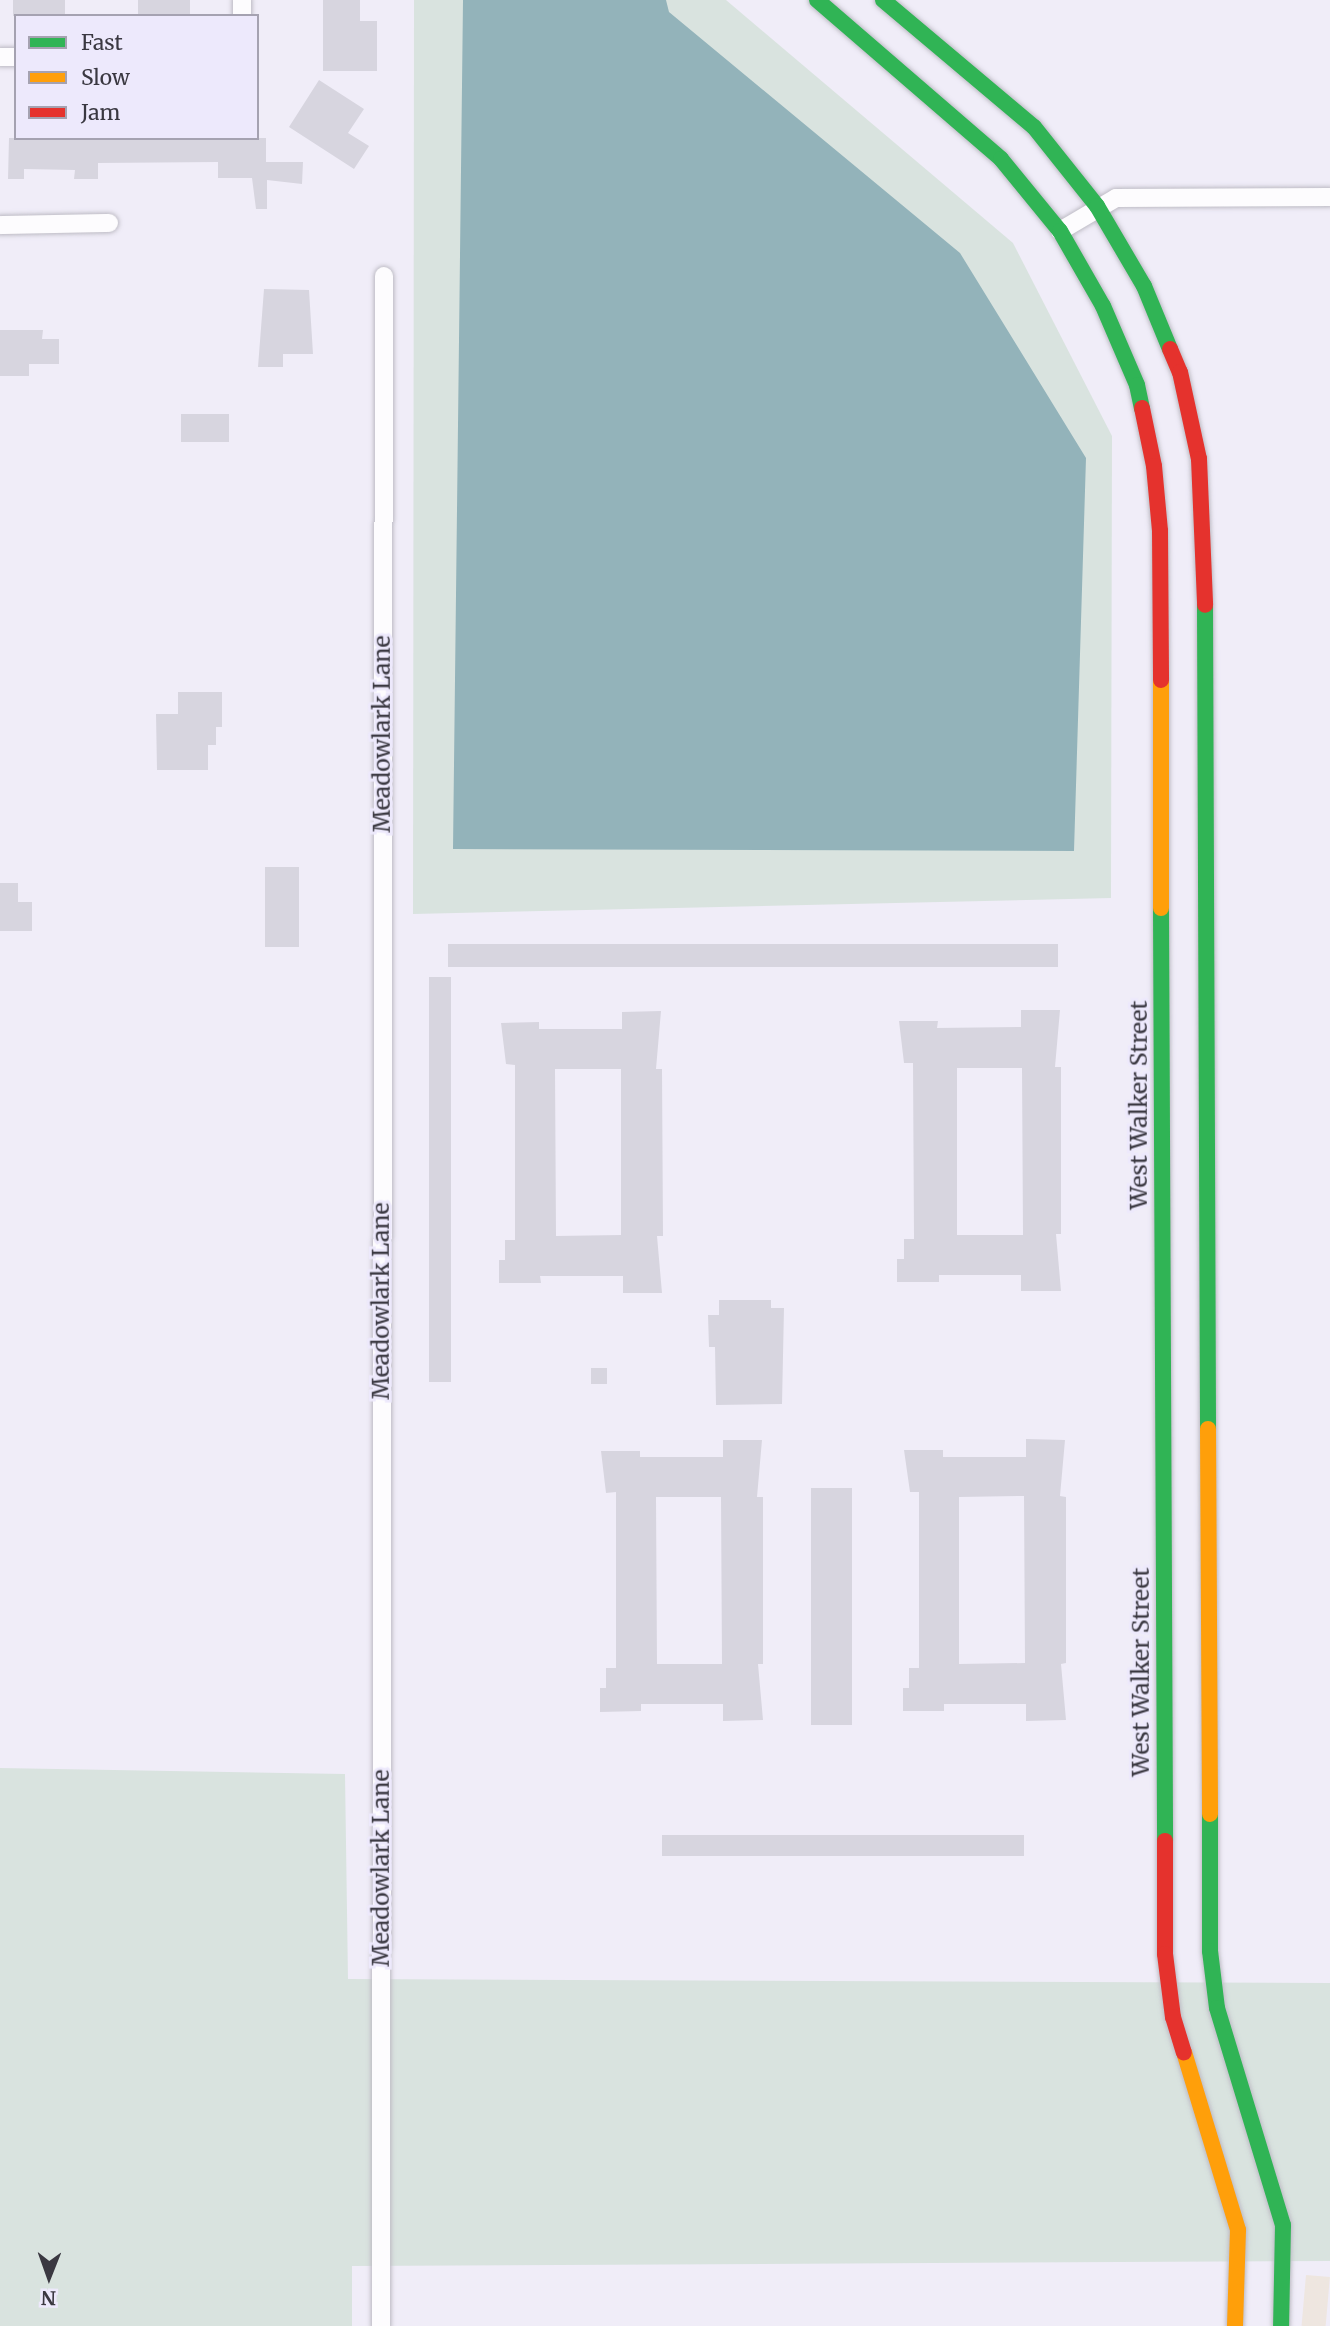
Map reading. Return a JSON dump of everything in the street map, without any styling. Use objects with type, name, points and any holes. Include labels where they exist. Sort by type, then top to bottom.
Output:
[{"type":"street","name":"West Walker Street","points":[[817,0],[1001,159],[1060,231],[1103,306],[1137,385],[1156,492],[1165,1954],[1173,2017],[1238,2230],[1235,2326]]},
{"type":"street","points":[[883,0],[1034,127],[1097,206],[1144,286],[1180,372],[1199,459],[1205,529],[1210,1951],[1217,2008],[1269,2168],[1283,2225],[1281,2326]]},
{"type":"street","points":[[1060,231],[1097,206],[1116,198],[1330,197]]},
{"type":"street","points":[[0,225],[109,223]]},
{"type":"street","name":"Meadowlark Lane","points":[[381,2326],[384,276]]},
{"type":"shaded area","points":[[414,0],[726,0],[1013,243],[1112,436],[1111,898],[413,914]]},
{"type":"shaded area","points":[[0,1768],[345,1774],[348,1979],[1330,1983],[1330,2261],[352,2266],[352,2326],[0,2326]]},
{"type":"shaded area","points":[[1306,2275],[1330,2277],[1326,2326],[1302,2326]]},
{"type":"water","points":[[463,0],[666,0],[669,12],[960,253],[1086,458],[1074,851],[453,849]]},
{"type":"building","points":[[13,0],[65,0],[65,14],[13,16]]},
{"type":"building","points":[[138,0],[190,0],[190,14],[138,14]]},
{"type":"building","points":[[323,0],[360,0],[360,21],[377,21],[377,71],[323,71]]},
{"type":"building","points":[[319,80],[364,109],[348,133],[369,146],[354,169],[289,127]]},
{"type":"building","points":[[9,138],[266,138],[266,162],[303,162],[302,184],[267,180],[267,209],[256,209],[252,178],[218,178],[218,162],[98,163],[98,179],[74,179],[75,170],[24,169],[24,179],[8,179]]},
{"type":"building","points":[[264,289],[309,290],[313,354],[283,354],[283,367],[258,367]]},
{"type":"building","points":[[0,330],[43,330],[42,339],[59,339],[59,364],[29,364],[29,376],[0,376]]},
{"type":"building","points":[[181,414],[229,414],[229,442],[181,442]]},
{"type":"building","points":[[178,692],[222,692],[222,727],[216,727],[216,745],[208,745],[208,770],[157,770],[156,714],[178,714]]},
{"type":"building","points":[[265,867],[299,867],[299,947],[265,947]]},
{"type":"building","points":[[0,883],[18,883],[18,902],[32,902],[32,931],[0,931]]},
{"type":"building","points":[[448,944],[1058,944],[1058,967],[448,967]]},
{"type":"building","points":[[429,977],[451,977],[451,1382],[429,1382]]},
{"type":"building","points":[[1021,1010],[1060,1010],[1055,1067],[1061,1067],[1061,1234],[1056,1234],[1061,1291],[1021,1291],[1021,1275],[939,1275],[939,1282],[897,1282],[897,1259],[904,1259],[904,1239],[914,1239],[913,1063],[904,1063],[899,1021],[938,1021],[937,1028],[1021,1027]],"holes":[[[957,1068],[1022,1068],[1023,1235],[957,1235]]]},
{"type":"building","points":[[661,1011],[656,1069],[662,1069],[663,1236],[657,1236],[662,1293],[623,1293],[623,1276],[540,1276],[541,1283],[499,1283],[499,1260],[505,1260],[505,1240],[515,1240],[515,1065],[506,1064],[501,1023],[539,1022],[539,1029],[622,1029],[622,1012]],"holes":[[[555,1069],[621,1069],[621,1235],[556,1236]]]},
{"type":"building","points":[[719,1300],[771,1300],[771,1308],[784,1308],[782,1404],[716,1405],[715,1347],[709,1347],[708,1315],[719,1315]]},
{"type":"building","points":[[591,1368],[607,1368],[607,1384],[591,1384]]},
{"type":"building","points":[[1026,1439],[1065,1440],[1060,1496],[1066,1497],[1066,1663],[1061,1664],[1066,1720],[1026,1721],[1026,1704],[944,1704],[944,1711],[903,1711],[903,1688],[909,1688],[909,1668],[919,1668],[919,1492],[910,1492],[904,1450],[943,1450],[943,1457],[1026,1457]],"holes":[[[1024,1496],[1025,1663],[959,1664],[959,1497]]]},
{"type":"building","points":[[723,1440],[762,1440],[757,1497],[763,1497],[763,1664],[758,1664],[763,1720],[723,1721],[723,1704],[641,1704],[641,1711],[600,1712],[600,1688],[606,1688],[606,1668],[616,1668],[616,1492],[606,1493],[601,1451],[640,1451],[640,1457],[723,1457]],"holes":[[[656,1497],[721,1497],[722,1664],[657,1664]]]},
{"type":"building","points":[[811,1488],[852,1488],[852,1725],[811,1725]]},
{"type":"building","points":[[662,1835],[1024,1835],[1024,1856],[662,1856]]},
{"type":"traffic: fast","points":[[817,0],[1001,159],[1060,231],[1103,306],[1137,385],[1142,408]]},
{"type":"traffic: fast","points":[[883,0],[1034,127],[1097,206],[1144,286],[1170,349]]},
{"type":"traffic: fast","points":[[1205,605],[1208,1429]]},
{"type":"traffic: fast","points":[[1161,908],[1165,1841]]},
{"type":"traffic: fast","points":[[1210,1814],[1210,1951],[1217,2008],[1283,2225],[1281,2326]]},
{"type":"traffic: slow","points":[[1161,680],[1161,908]]},
{"type":"traffic: slow","points":[[1208,1429],[1210,1814]]},
{"type":"traffic: slow","points":[[1184,2052],[1238,2230],[1235,2326]]},
{"type":"traffic: jam","points":[[1170,349],[1180,372],[1199,459],[1205,605]]},
{"type":"traffic: jam","points":[[1142,408],[1154,466],[1160,531],[1161,680]]},
{"type":"traffic: jam","points":[[1165,1841],[1165,1954],[1173,2017],[1184,2052]]}]
